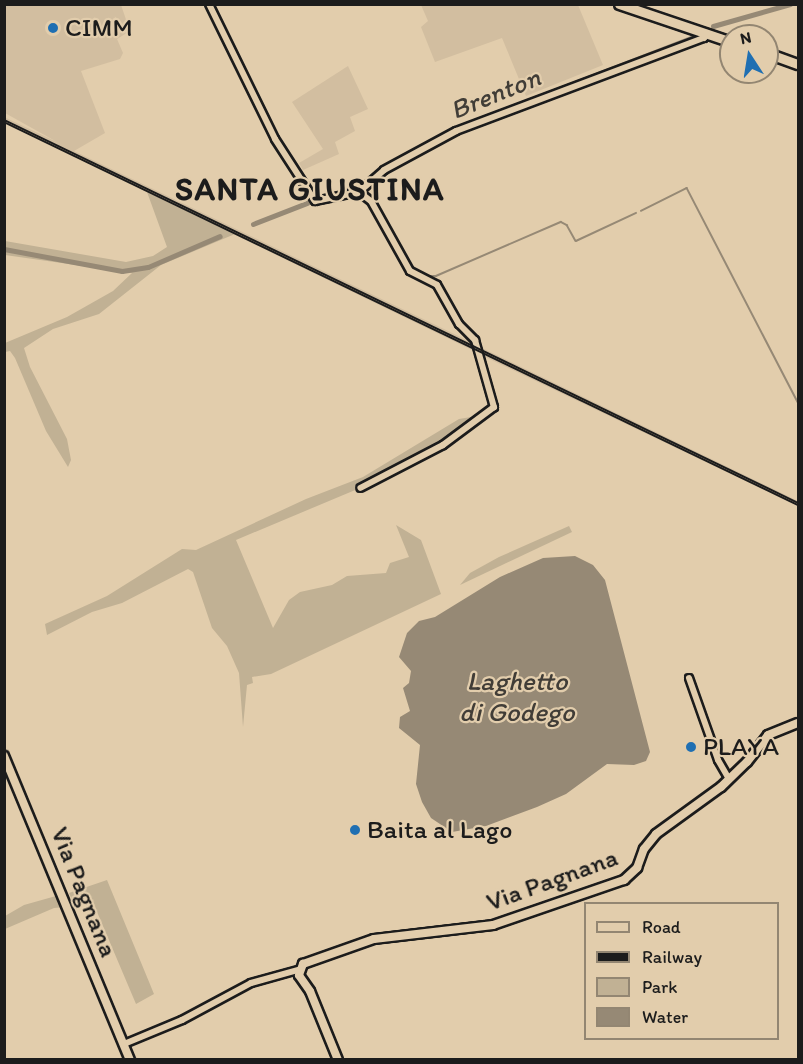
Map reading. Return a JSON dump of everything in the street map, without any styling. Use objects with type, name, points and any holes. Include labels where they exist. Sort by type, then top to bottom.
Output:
[{"type":"main road","points":[[619,4],[719,38]]},
{"type":"main road","points":[[779,57],[798,64]]},
{"type":"street","points":[[209,4],[274,139],[318,203],[361,190],[406,157],[456,132],[704,38],[707,33]]},
{"type":"street","points":[[360,488],[443,445],[494,407],[475,340],[459,324],[437,285],[410,271],[371,201],[361,190]]},
{"type":"street","points":[[689,678],[718,760],[729,779]]},
{"type":"street","name":"Via Pagnana","points":[[124,1044],[182,1020],[251,983],[298,970],[304,963],[370,940],[489,926],[615,884],[636,870],[644,849],[656,834],[698,807],[729,779],[768,735],[798,723]]},
{"type":"street","name":"Via Pagnana","points":[[4,756],[130,1059]]},
{"type":"street","points":[[298,970],[338,1059]]},
{"type":"shaded area","points":[[5,5],[121,5],[130,31],[117,39],[123,53],[120,59],[81,71],[105,133],[74,151],[473,343],[476,352],[5,123],[4,117],[57,142],[5,113]]},
{"type":"shaded area","points":[[421,5],[578,5],[603,65],[526,96],[502,38],[435,62],[421,27],[428,21]]},
{"type":"shaded area","points":[[348,66],[368,109],[350,117],[355,131],[335,142],[339,154],[303,170],[299,163],[323,149],[292,102]]},
{"type":"shaded area","points":[[478,346],[798,501],[798,506],[481,355]]},
{"type":"green space","points":[[147,192],[235,234],[161,265],[99,314],[53,329],[24,348],[30,367],[67,439],[71,460],[68,467],[46,431],[15,358],[10,351],[5,352],[5,343],[67,317],[113,291],[132,273],[5,255],[5,241],[126,262],[153,256],[167,247]]},
{"type":"green space","points":[[471,417],[474,425],[411,458],[401,469],[358,484],[360,488],[236,540],[273,628],[289,600],[300,592],[332,585],[347,576],[386,573],[390,563],[409,557],[396,525],[421,540],[441,594],[271,674],[252,677],[253,683],[247,685],[243,727],[239,673],[227,646],[212,628],[193,572],[188,569],[122,603],[92,612],[47,635],[45,624],[107,596],[182,549],[196,550],[306,499],[363,477],[459,419]]},
{"type":"green space","points":[[569,526],[572,532],[460,585],[470,573],[499,557]]},
{"type":"green space","points":[[107,880],[154,994],[136,1004],[89,893],[72,900],[69,893]]},
{"type":"green space","points":[[61,896],[65,907],[54,908],[5,929],[5,916],[24,905]]},
{"type":"water","name":"Laghetto di Godego","points":[[575,556],[593,565],[605,580],[650,752],[646,761],[634,765],[607,764],[566,794],[537,807],[486,826],[452,832],[431,818],[422,802],[416,784],[420,745],[399,728],[400,717],[410,711],[403,688],[409,683],[411,671],[399,657],[407,633],[419,621],[435,617],[500,577],[543,558]]},
{"type":"waterway","name":"Brenton","points":[[713,26],[790,4]]},
{"type":"waterway","name":"Brenton","points":[[458,128],[694,37]]},
{"type":"waterway","name":"Brenton","points":[[392,163],[441,136]]},
{"type":"waterway","name":"Brenton","points":[[322,197],[356,187],[379,172]]},
{"type":"waterway","points":[[641,211],[687,188],[798,402]]},
{"type":"waterway","name":"Brenton","points":[[253,224],[307,203]]},
{"type":"waterway","points":[[426,276],[436,276],[561,222],[567,225],[576,241],[636,213]]},
{"type":"waterway","name":"Brenton","points":[[4,249],[122,271],[148,267],[220,236]]},
{"type":"railway","points":[[4,121],[798,504]]},
{"type":"place","name":"CIMM","points":[[53,28]]},
{"type":"place","name":"PLAYA","points":[[691,747]]},
{"type":"place","name":"Baita al Lago","points":[[355,830]]},
{"type":"district","name":"SANTA GIUSTINA","points":[[310,189]]}]
